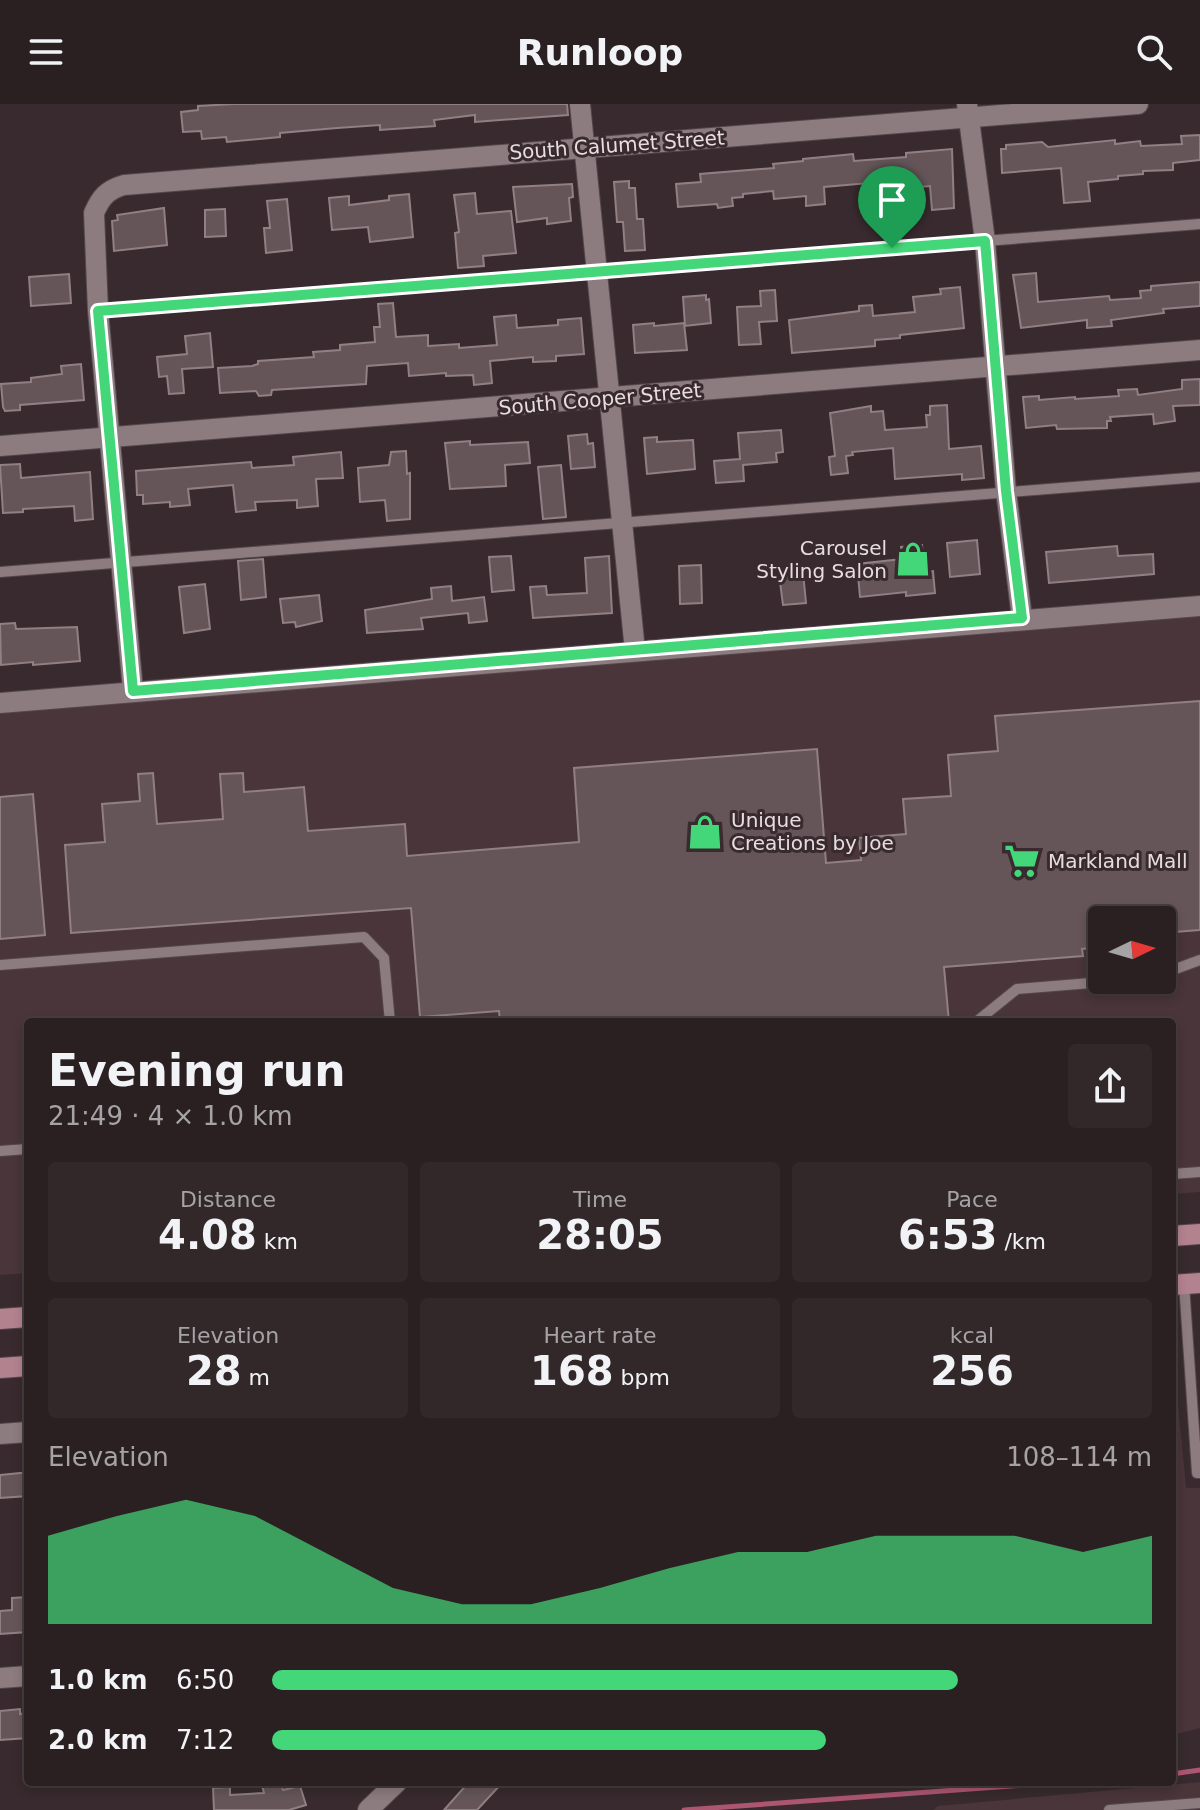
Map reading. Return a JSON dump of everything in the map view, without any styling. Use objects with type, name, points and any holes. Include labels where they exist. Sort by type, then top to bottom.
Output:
[{"type":"main road","points":[[1176,1236],[1200,1234]]},
{"type":"main road","points":[[0,1319],[24,1317]]},
{"type":"main road","points":[[0,1368],[24,1366]]},
{"type":"street","points":[[580,104],[635,651]]},
{"type":"street","name":"South Calumet Street","points":[[98,311],[94,213],[100,199],[110,189],[124,185],[968,111],[1138,104]]},
{"type":"street","points":[[968,111],[985,241],[1006,491],[1022,618]]},
{"type":"street","points":[[98,311],[133,691]]},
{"type":"street","name":"South Cooper Street","points":[[0,446],[1200,350]]},
{"type":"street","points":[[0,703],[1200,606]]},
{"type":"street","points":[[0,1434],[24,1432]]},
{"type":"street","points":[[0,1678],[24,1676]]},
{"type":"street","points":[[368,1810],[393,1786]]},
{"type":"lane","points":[[98,311],[1200,224]]},
{"type":"lane","points":[[0,572],[1200,477]]},
{"type":"lane","points":[[0,965],[364,937],[384,958],[390,1018]]},
{"type":"lane","points":[[1176,969],[1200,960]]},
{"type":"lane","points":[[981,1018],[1017,989],[1088,983]]},
{"type":"lane","points":[[0,1151],[24,1149]]},
{"type":"lane","points":[[1176,1174],[1200,1172]]},
{"type":"lane","points":[[1185,1284],[1197,1473],[1200,1473]]},
{"type":"lane","points":[[1109,1810],[1200,1803]]},
{"type":"shaded area","points":[[1200,615],[1200,1192],[1176,1194],[1176,1018],[24,1018],[24,1273],[0,1275],[0,714],[17,709]]},
{"type":"shaded area","points":[[1176,1382],[1186,1488],[1200,1488],[1200,1728],[1176,1734]]},
{"type":"shaded area","points":[[1200,1782],[1200,1810],[933,1810],[938,1806]]},
{"type":"building","points":[[567,104],[568,115],[475,122],[475,115],[434,120],[435,126],[380,130],[380,125],[337,128],[227,142],[226,137],[202,139],[201,131],[183,132],[181,112],[198,110],[198,106]]},
{"type":"building","points":[[1200,135],[1200,160],[1173,163],[1173,170],[1143,171],[1143,174],[1118,176],[1118,179],[1088,182],[1090,201],[1064,203],[1061,168],[1002,173],[1001,149],[1006,149],[1006,145],[1042,142],[1048,147],[1115,140],[1115,144],[1140,141],[1141,146],[1182,144],[1181,136]]},
{"type":"building","points":[[952,149],[954,208],[932,210],[930,186],[870,191],[869,183],[824,187],[825,204],[806,206],[806,196],[774,199],[773,191],[732,198],[733,206],[678,207],[676,184],[701,182],[700,174],[774,168],[773,164],[853,154],[854,161]]},
{"type":"building","points":[[629,181],[629,188],[635,188],[637,219],[643,219],[645,250],[625,251],[623,222],[617,222],[614,182]]},
{"type":"building","points":[[572,184],[573,197],[569,198],[571,221],[547,224],[547,218],[517,222],[513,187]]},
{"type":"building","points":[[475,193],[477,214],[511,211],[516,253],[483,256],[484,266],[458,268],[455,233],[459,232],[454,195]]},
{"type":"building","points":[[409,194],[413,237],[370,242],[368,227],[332,230],[329,198],[349,196],[349,205]]},
{"type":"building","points":[[287,199],[292,250],[266,253],[264,228],[270,228],[267,201]]},
{"type":"building","points":[[164,208],[167,245],[114,251],[112,221],[118,220],[117,215]]},
{"type":"building","points":[[225,209],[226,236],[205,237],[205,210]]},
{"type":"building","points":[[1036,273],[1038,302],[1109,296],[1110,300],[1141,298],[1140,291],[1151,290],[1151,286],[1200,282],[1200,306],[1163,309],[1164,313],[1111,320],[1112,326],[1087,328],[1087,320],[1021,328],[1013,275]]},
{"type":"building","points":[[69,274],[71,303],[31,306],[29,277]]},
{"type":"building","points":[[960,287],[964,328],[875,340],[875,346],[792,353],[789,320],[859,311],[859,306],[872,305],[873,316],[915,312],[913,297],[941,294],[940,289]]},
{"type":"building","points":[[775,290],[777,321],[759,322],[761,344],[739,345],[737,307],[761,306],[760,291]]},
{"type":"building","points":[[706,295],[711,323],[685,326],[683,297]]},
{"type":"building","points":[[393,303],[396,337],[428,335],[428,346],[459,344],[459,348],[497,345],[494,317],[516,315],[517,328],[558,325],[558,320],[581,318],[584,354],[556,356],[556,361],[533,362],[533,357],[490,361],[492,383],[474,385],[473,375],[446,376],[446,373],[409,376],[408,363],[367,366],[366,384],[272,390],[271,395],[259,396],[256,391],[220,393],[218,368],[252,366],[258,361],[314,357],[313,352],[340,350],[340,345],[375,342],[374,327],[380,327],[378,304]]},
{"type":"building","points":[[654,323],[654,326],[684,323],[687,350],[635,353],[633,325]]},
{"type":"building","points":[[210,333],[213,367],[182,369],[184,393],[169,394],[167,376],[159,377],[157,357],[187,354],[185,336]]},
{"type":"building","points":[[81,364],[84,400],[20,405],[20,410],[5,411],[1,384],[31,382],[31,378],[62,374],[61,366]]},
{"type":"building","points":[[1200,379],[1200,405],[1173,406],[1175,421],[1154,424],[1153,414],[1110,417],[1107,428],[1057,429],[1056,425],[1026,428],[1023,397],[1039,396],[1039,400],[1119,396],[1118,390],[1137,389],[1138,395],[1182,389],[1182,380]]},
{"type":"building","points":[[947,405],[949,449],[981,446],[984,478],[962,480],[962,474],[895,479],[893,448],[852,452],[853,455],[846,456],[848,473],[831,475],[829,457],[835,456],[830,413],[871,406],[871,412],[883,411],[885,430],[927,427],[926,415],[930,415],[930,406]]},
{"type":"building","points":[[781,430],[783,452],[776,453],[777,462],[743,465],[744,481],[716,483],[714,461],[740,459],[738,433]]},
{"type":"building","points":[[587,434],[588,444],[593,443],[595,467],[571,469],[568,436]]},
{"type":"building","points":[[657,437],[657,442],[693,440],[695,469],[647,474],[644,438]]},
{"type":"building","points":[[470,441],[470,445],[528,442],[530,463],[505,465],[506,486],[450,489],[445,443]]},
{"type":"building","points":[[406,451],[407,474],[410,473],[410,519],[387,521],[385,500],[360,502],[358,468],[389,465],[391,452]]},
{"type":"building","points":[[341,452],[343,478],[316,479],[318,506],[297,508],[297,500],[255,502],[256,510],[236,512],[233,485],[188,489],[190,505],[170,507],[170,502],[143,504],[143,495],[137,495],[136,471],[251,462],[252,468],[294,465],[293,457]]},
{"type":"building","points":[[20,464],[21,478],[90,472],[93,519],[75,521],[74,506],[3,513],[0,465]]},
{"type":"building","points":[[561,465],[566,517],[543,519],[538,467]]},
{"type":"building","points":[[977,540],[980,574],[950,577],[947,543]]},
{"type":"building","points":[[922,545],[925,572],[933,571],[935,593],[906,596],[906,592],[860,597],[857,564],[902,559],[901,547]]},
{"type":"building","points":[[1117,546],[1118,556],[1153,554],[1154,574],[1049,583],[1046,552]]},
{"type":"building","points":[[511,556],[514,590],[492,592],[489,557]]},
{"type":"building","points":[[609,556],[612,613],[533,618],[530,587],[546,586],[547,595],[587,593],[585,558]]},
{"type":"building","points":[[263,559],[266,597],[241,600],[238,561]]},
{"type":"building","points":[[701,565],[702,603],[680,604],[679,566]]},
{"type":"building","points":[[803,572],[806,603],[783,605],[779,574]]},
{"type":"building","points":[[205,584],[210,629],[184,633],[179,587]]},
{"type":"building","points":[[451,586],[452,601],[484,597],[487,621],[469,623],[468,613],[421,618],[423,629],[367,633],[365,610],[432,599],[431,588]]},
{"type":"building","points":[[319,595],[322,621],[296,627],[295,622],[283,623],[280,599]]},
{"type":"building","points":[[15,623],[16,629],[77,627],[80,661],[1,665],[0,624]]},
{"type":"building","name":"Markland Mall","points":[[1200,701],[1200,930],[1176,932],[1176,906],[1088,906],[1088,948],[1082,949],[1083,956],[944,967],[949,1018],[500,1018],[499,1011],[420,1017],[411,908],[71,933],[65,845],[105,842],[102,804],[140,801],[138,774],[153,773],[157,824],[223,819],[220,774],[243,773],[244,792],[304,787],[308,831],[405,824],[407,856],[579,842],[574,768],[817,749],[826,863],[861,860],[859,838],[906,834],[903,799],[951,796],[948,755],[998,751],[995,716]]},
{"type":"building","points":[[33,794],[45,935],[0,939],[0,797]]},
{"type":"building","points":[[24,1473],[24,1496],[0,1498],[0,1475]]},
{"type":"building","points":[[24,1597],[24,1632],[0,1634],[0,1611],[12,1610],[12,1598]]},
{"type":"building","points":[[20,1709],[20,1714],[24,1714],[24,1738],[0,1740],[0,1711]]},
{"type":"building","points":[[262,1786],[282,1786],[283,1790],[300,1786],[306,1805],[289,1810],[214,1810],[213,1788],[230,1787],[230,1795],[264,1793]]},
{"type":"building","points":[[465,1786],[499,1786],[477,1810],[444,1810]]},
{"type":"waterway","points":[[1176,1773],[1200,1770]]},
{"type":"waterway","points":[[684,1810],[1011,1786]]},
{"type":"place","name":"Carousel Styling Salon","points":[[913,559]]},
{"type":"place","name":"Unique Creations by Joe","points":[[705,832]]},
{"type":"place","name":"Markland Mall","points":[[1022,861]]},
{"type":"route","points":[[985,241],[1006,491],[1022,618],[133,691],[98,311],[892,248],[985,241]]}]
